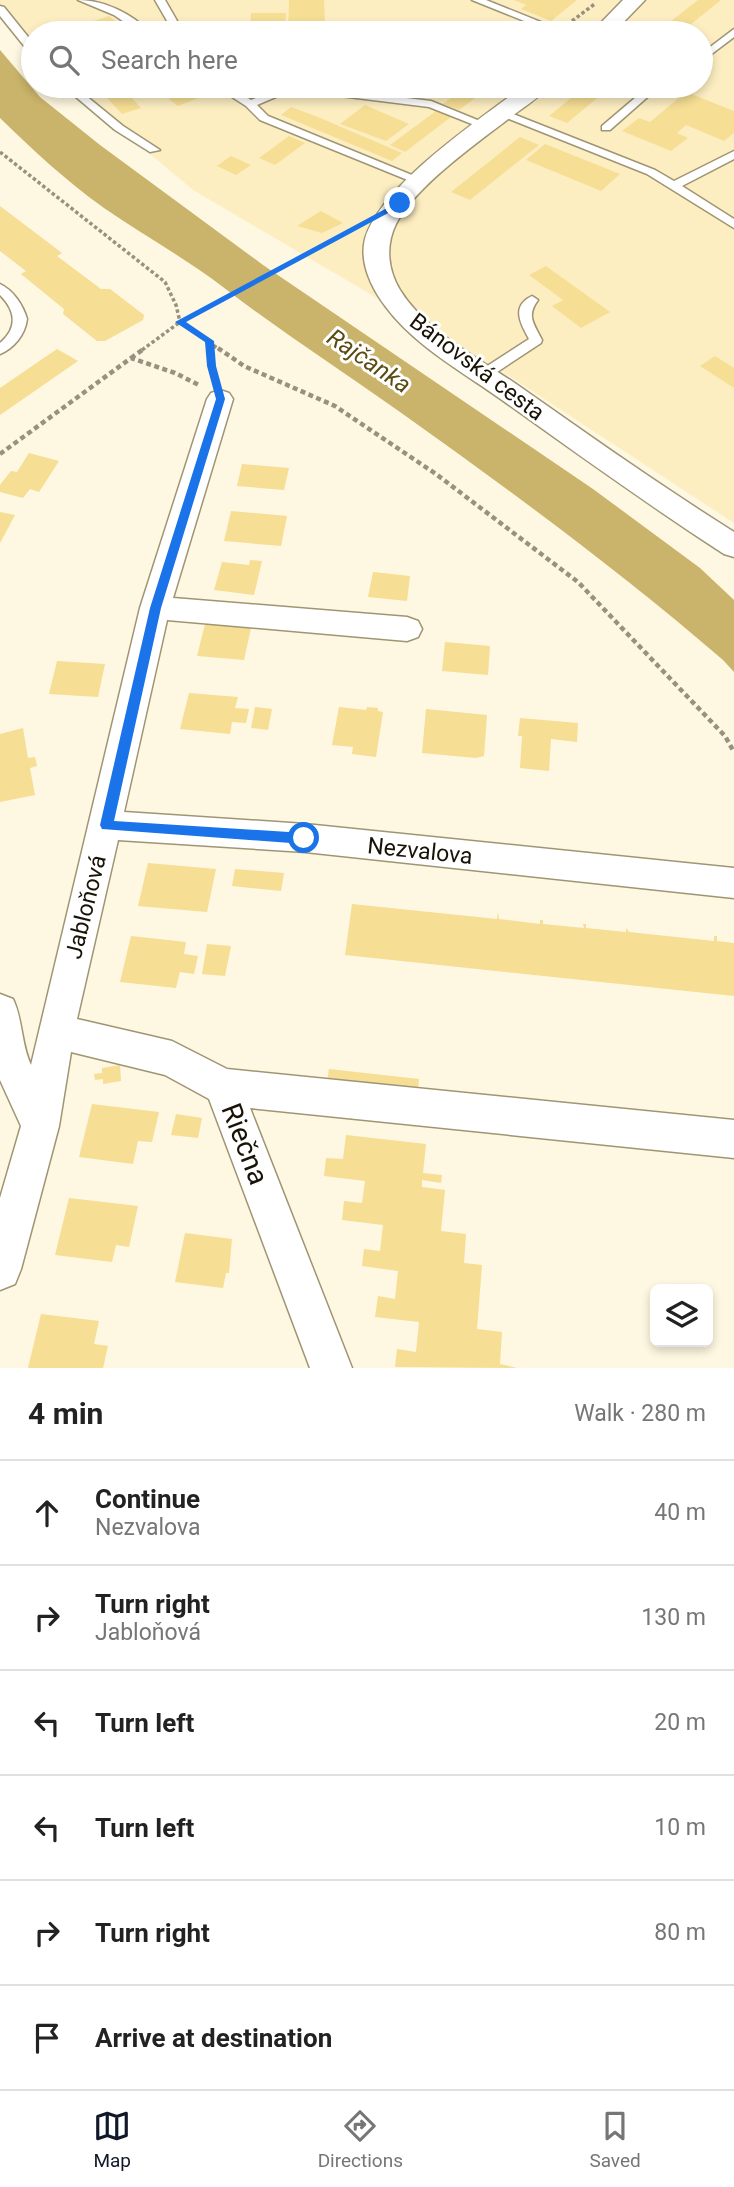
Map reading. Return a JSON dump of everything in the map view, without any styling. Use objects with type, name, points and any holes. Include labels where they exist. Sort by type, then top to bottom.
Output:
[{"type":"street","points":[[613,21],[635,0]]},
{"type":"street","name":"Bánovská cesta","points":[[521,98],[420,182],[384,223],[378,236],[377,259],[385,285],[396,304],[414,324],[671,506],[734,546]]},
{"type":"street","name":"Jabloňová","points":[[0,1269],[40,1126],[56,1031],[155,608],[220,399]]},
{"type":"street","points":[[155,608],[407,629]]},
{"type":"street","name":"Nezvalova","points":[[106,825],[304,838],[734,883]]},
{"type":"street","points":[[0,1011],[7,1054],[40,1126]]},
{"type":"street","name":"Riečna","points":[[56,1031],[172,1059],[223,1087],[331,1368]]},
{"type":"street","points":[[223,1087],[734,1139]]},
{"type":"lane","points":[[83,0],[118,13],[129,21]]},
{"type":"lane","points":[[160,0],[170,19]]},
{"type":"lane","points":[[170,0],[170,19]]},
{"type":"lane","points":[[477,0],[531,21]]},
{"type":"lane","points":[[0,9],[21,35]]},
{"type":"lane","points":[[713,49],[734,32]]},
{"type":"lane","points":[[83,98],[119,128],[154,150]]},
{"type":"lane","points":[[240,98],[264,118],[420,182]]},
{"type":"lane","points":[[250,104],[264,98]]},
{"type":"lane","points":[[382,98],[431,104],[494,119],[651,172],[734,224]]},
{"type":"lane","points":[[606,128],[642,98]]},
{"type":"lane","points":[[674,186],[734,154]]},
{"type":"lane","points":[[0,288],[20,312],[21,321],[19,331],[0,350]]},
{"type":"lane","points":[[484,375],[536,340],[524,319],[526,307],[532,299]]},
{"type":"path","points":[[574,21],[600,0]]},
{"type":"path","points":[[0,152],[165,282],[176,305],[180,322],[244,366],[335,405],[436,474],[578,582],[725,736],[734,750]]},
{"type":"path","points":[[0,454],[180,322],[355,228]]},
{"type":"path","points":[[210,341],[212,366],[220,399]]},
{"type":"path","points":[[131,358],[158,369],[187,376],[220,399]]},
{"type":"shaded area","points":[[0,0],[734,0],[734,523],[503,372],[193,190],[83,98],[713,98],[713,21],[21,21],[21,37],[0,12]]},
{"type":"water","name":"Rajčanka","points":[[0,50],[21,75],[21,98],[41,98],[100,145],[263,265],[593,489],[700,568],[734,600],[734,672],[605,563],[209,276],[104,208],[63,176],[0,118]]},
{"type":"building","points":[[289,0],[324,0],[325,21],[288,21]]},
{"type":"building","points":[[514,0],[577,0],[551,21],[521,9],[526,5]]},
{"type":"building","points":[[698,0],[721,0],[695,21],[671,21]]},
{"type":"building","points":[[251,13],[286,13],[286,21],[251,21]]},
{"type":"building","points":[[109,16],[116,21],[94,21]]},
{"type":"building","points":[[107,98],[132,98],[141,108],[122,114]]},
{"type":"building","points":[[172,98],[198,98],[178,106],[169,99]]},
{"type":"building","points":[[451,98],[475,98],[459,110],[443,104]]},
{"type":"building","points":[[571,98],[597,98],[567,123],[549,116]]},
{"type":"building","points":[[679,98],[701,98],[734,111],[734,133],[724,141],[686,125],[677,133],[688,138],[671,151],[622,131],[639,118],[650,122]]},
{"type":"building","points":[[365,105],[409,124],[386,141],[340,124]]},
{"type":"building","points":[[291,107],[402,153],[392,161],[281,115]]},
{"type":"building","points":[[436,111],[451,117],[405,152],[390,145]]},
{"type":"building","points":[[289,136],[305,143],[275,165],[259,158]]},
{"type":"building","points":[[520,137],[539,145],[470,200],[451,192]]},
{"type":"building","points":[[545,144],[620,174],[601,191],[526,160]]},
{"type":"building","points":[[231,156],[251,165],[236,175],[217,166]]},
{"type":"building","points":[[0,206],[62,253],[57,256],[101,289],[110,289],[144,315],[143,320],[105,341],[97,341],[63,314],[64,309],[21,274],[26,271],[0,251]]},
{"type":"building","points":[[321,211],[343,223],[322,233],[297,226]]},
{"type":"building","points":[[546,266],[610,312],[581,328],[552,306],[563,300],[529,275]]},
{"type":"building","points":[[57,349],[78,361],[0,415],[0,388]]},
{"type":"building","points":[[715,356],[734,368],[734,388],[700,366]]},
{"type":"building","points":[[29,453],[59,461],[39,492],[30,489],[23,498],[0,492],[0,485],[11,471],[17,472]]},
{"type":"building","points":[[242,464],[289,468],[284,490],[237,486]]},
{"type":"building","points":[[231,511],[287,516],[281,546],[224,541]]},
{"type":"building","points":[[0,512],[15,515],[0,543]]},
{"type":"building","points":[[250,560],[262,561],[254,595],[214,590],[222,562],[249,565]]},
{"type":"building","points":[[373,572],[410,576],[407,601],[368,597]]},
{"type":"building","points":[[205,624],[251,628],[244,660],[197,656]]},
{"type":"building","points":[[445,642],[490,646],[488,675],[442,671]]},
{"type":"building","points":[[57,661],[105,664],[98,697],[49,694]]},
{"type":"building","points":[[189,693],[238,697],[235,708],[249,709],[246,723],[232,722],[230,734],[180,729]]},
{"type":"building","points":[[255,707],[272,709],[268,730],[251,728]]},
{"type":"building","points":[[339,707],[366,710],[367,707],[378,708],[378,711],[383,712],[376,757],[352,754],[353,747],[332,745]]},
{"type":"building","points":[[426,709],[487,715],[484,756],[476,758],[422,753]]},
{"type":"building","points":[[520,718],[578,723],[577,742],[551,739],[549,771],[520,768]]},
{"type":"building","points":[[23,728],[28,758],[35,757],[37,766],[30,768],[35,795],[0,802],[0,734]]},
{"type":"building","points":[[148,863],[216,869],[207,912],[138,906]]},
{"type":"building","points":[[235,869],[284,873],[281,891],[232,886]]},
{"type":"building","points":[[352,904],[497,919],[498,912],[499,919],[540,924],[540,920],[543,920],[543,924],[584,928],[583,924],[586,924],[586,928],[626,932],[626,928],[629,932],[714,941],[714,936],[717,936],[717,941],[734,943],[734,996],[345,955]]},
{"type":"building","points":[[131,936],[186,942],[184,954],[198,956],[194,974],[180,972],[176,988],[120,982]]},
{"type":"building","points":[[207,944],[231,946],[225,976],[202,974]]},
{"type":"building","points":[[120,1065],[121,1081],[103,1084],[103,1079],[95,1080],[94,1074],[102,1073],[102,1068]]},
{"type":"building","points":[[329,1069],[419,1079],[418,1092],[327,1083]]},
{"type":"building","points":[[92,1104],[159,1112],[152,1142],[138,1141],[133,1164],[79,1157]]},
{"type":"building","points":[[176,1114],[202,1118],[198,1138],[171,1135]]},
{"type":"building","points":[[346,1135],[426,1144],[423,1173],[442,1175],[441,1183],[422,1180],[422,1187],[445,1190],[441,1231],[466,1234],[464,1263],[482,1265],[477,1329],[502,1332],[500,1364],[517,1368],[395,1367],[397,1349],[416,1352],[419,1322],[375,1317],[378,1296],[395,1299],[398,1271],[362,1266],[364,1249],[380,1251],[383,1225],[342,1220],[344,1201],[362,1203],[365,1181],[324,1176],[326,1158],[343,1159]]},
{"type":"building","points":[[69,1198],[138,1206],[129,1247],[116,1245],[112,1262],[55,1255]]},
{"type":"building","points":[[185,1233],[232,1239],[229,1273],[226,1273],[223,1288],[175,1282]]},
{"type":"building","points":[[41,1314],[99,1321],[94,1344],[108,1346],[103,1368],[28,1368]]},
{"type":"route","points":[[304,838],[106,825],[155,608],[220,399],[212,366],[210,341],[180,322],[400,203]]}]
